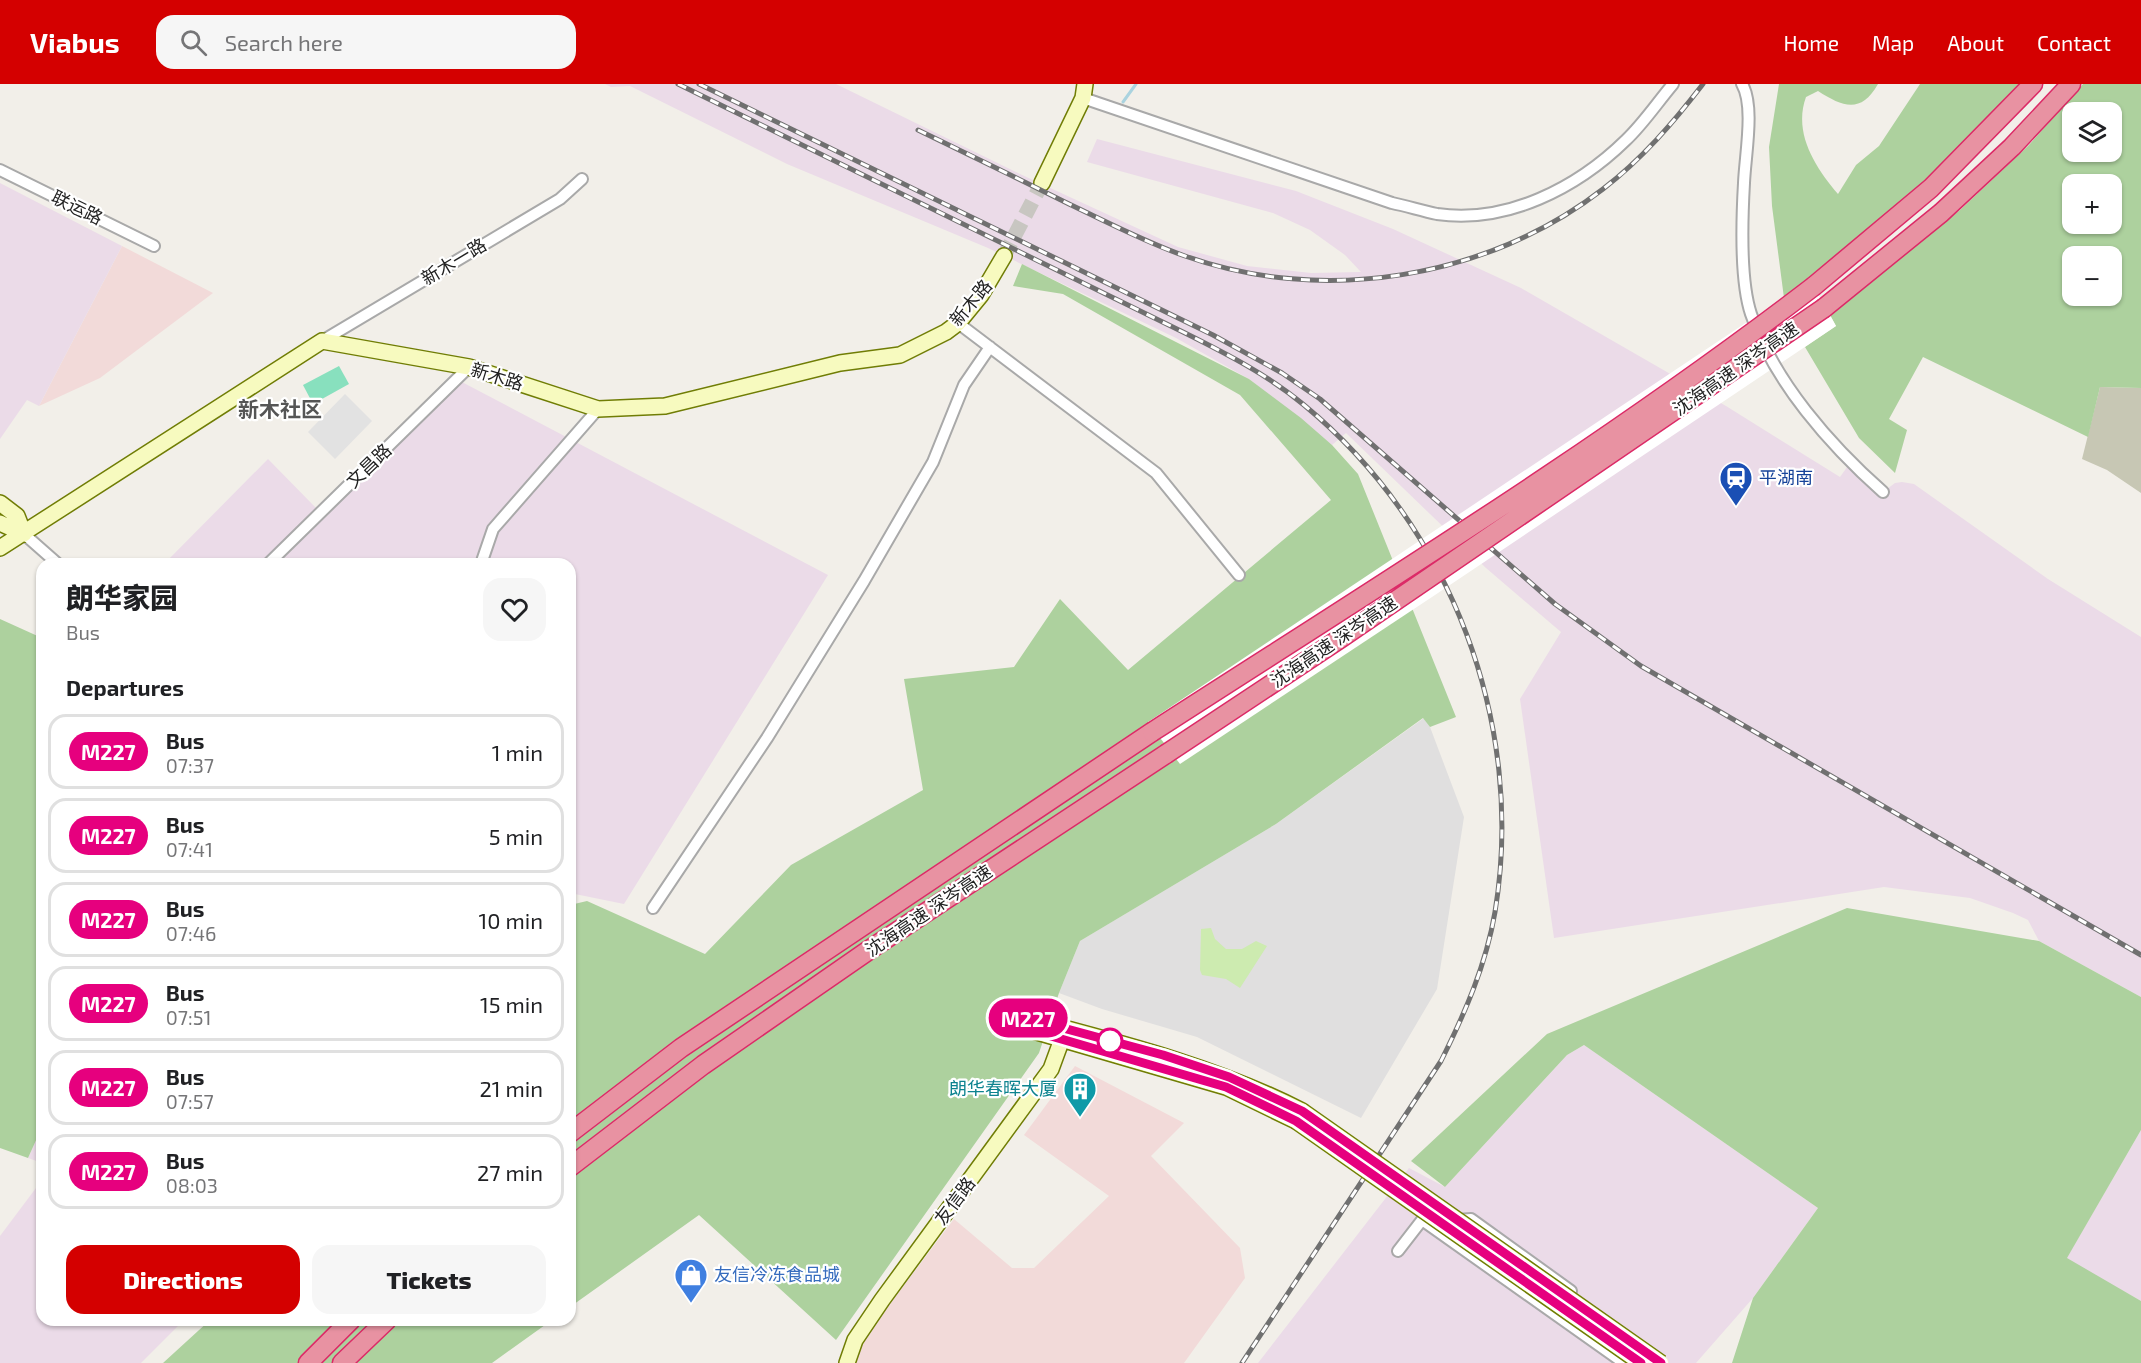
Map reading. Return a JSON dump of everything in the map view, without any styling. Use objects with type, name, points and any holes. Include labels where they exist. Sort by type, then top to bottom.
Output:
[{"type":"highway","name":"沈海高速 深岑高速","points":[[576,1128],[681,1048],[1152,732],[1498,508],[1754,333],[1931,188],[2033,84]]},
{"type":"highway","name":"沈海高速 深岑高速","points":[[576,1162],[732,1044],[869,950],[1350,632],[1824,308],[1941,213],[2012,147],[2071,84]]},
{"type":"highway","points":[[308,1363],[345,1326]]},
{"type":"highway","points":[[342,1363],[381,1326]]},
{"type":"street","points":[[1042,183],[1084,91],[1392,203],[1437,214],[1471,215],[1505,211],[1536,201],[1574,181],[1602,162],[1628,139],[1672,84]]},
{"type":"street","points":[[1742,84],[1749,100],[1743,187],[1744,259],[1750,312],[1762,340],[1786,381],[1825,435],[1850,464],[1883,492]]},
{"type":"street","name":"联运路","points":[[0,170],[154,246]]},
{"type":"street","name":"新木一路","points":[[322,341],[560,200],[582,179]]},
{"type":"street","name":"新木路","points":[[322,341],[469,367],[598,409],[664,406],[840,363],[900,355],[946,332],[957,323],[981,295],[1005,256]]},
{"type":"street","points":[[957,323],[1156,473],[1239,575]]},
{"type":"street","points":[[0,548],[322,341]]},
{"type":"street","points":[[653,908],[768,738],[864,581],[933,462],[964,385],[990,347]]},
{"type":"street","name":"文昌路","points":[[274,558],[469,367]]},
{"type":"street","points":[[481,558],[493,529],[598,409]]},
{"type":"street","points":[[0,503],[17,516],[24,534]]},
{"type":"street","points":[[0,523],[24,534],[51,558]]},
{"type":"street","points":[[1641,1363],[1299,1116],[1226,1087],[1066,1040],[1023,1022],[1163,1055],[1229,1077],[1299,1116],[1661,1363]]},
{"type":"street","name":"友信路","points":[[847,1363],[855,1340],[882,1300],[1052,1069],[1066,1040]]},
{"type":"street","name":"友信路","points":[[855,1363],[862,1343],[889,1302],[1059,1071],[1066,1040]]},
{"type":"street","points":[[1398,1251],[1422,1221],[1471,1219],[1671,1363]]},
{"type":"street","points":[[1422,1221],[1624,1363]]},
{"type":"shaded area","points":[[605,84],[836,84],[1020,174],[1178,247],[1247,266],[1311,273],[1361,272],[1345,255],[1310,230],[1273,213],[1087,162],[1097,139],[1296,191],[1393,229],[1521,288],[1726,406],[1840,477],[1850,463],[1883,492],[1895,483],[1914,484],[2048,579],[2141,637],[2141,997],[2039,941],[2028,920],[2013,913],[1970,898],[1884,887],[1554,938],[1520,699],[1561,632],[1486,568],[1346,433],[1332,445],[1249,379],[1176,338],[988,248],[787,164],[630,86],[611,87]]},
{"type":"shaded area","points":[[0,183],[122,246],[39,406],[27,400],[0,439]]},
{"type":"shaded area","points":[[122,246],[213,293],[100,378],[39,406]]},
{"type":"shaded area","points":[[460,381],[828,575],[624,904],[576,894],[576,558],[284,558]]},
{"type":"shaded area","points":[[2100,387],[2141,388],[2141,493],[2107,470],[2082,459]]},
{"type":"shaded area","points":[[345,394],[372,421],[335,459],[308,432]]},
{"type":"shaded area","points":[[268,459],[317,509],[268,558],[170,558]]},
{"type":"shaded area","points":[[1424,718],[1430,727],[1464,817],[1437,989],[1361,1118],[1197,1037],[1102,1009],[1059,993],[1080,941],[1276,824]]},
{"type":"shaded area","points":[[1584,1045],[1818,1208],[1753,1298],[1696,1363],[1258,1363],[1409,1168],[1445,1187],[1567,1055]]},
{"type":"shaded area","points":[[1075,1066],[1184,1123],[1151,1156],[1240,1248],[1245,1278],[1184,1363],[856,1363],[862,1341],[954,1219],[1012,1268],[1034,1268],[1109,1196],[1024,1135]]},
{"type":"shaded area","points":[[2141,1130],[2141,1301],[2066,1259]]},
{"type":"shaded area","points":[[36,1140],[36,1161],[28,1158]]},
{"type":"shaded area","points":[[36,1188],[36,1326],[178,1326],[141,1363],[0,1363],[0,1236]]},
{"type":"green space","points":[[1779,84],[1878,84],[1872,94],[1858,104],[1843,104],[1818,91],[1806,97],[1802,124],[1808,149],[1821,173],[1838,194],[1856,165],[1879,146],[1920,84],[2024,84],[1942,167],[1784,298],[1772,206],[1769,147]]},
{"type":"green space","points":[[2083,84],[2141,84],[2141,388],[2100,387],[2088,437],[1923,357],[1889,419],[1907,430],[1895,473],[1859,438],[1805,347],[1836,326],[1829,313],[1960,210],[2028,146],[2062,108],[2062,162],[2122,162],[2122,102],[2067,102]]},
{"type":"green space","points":[[1022,264],[1249,379],[1301,418],[1332,445],[1358,474],[1456,717],[1430,727],[1423,718],[1276,824],[1080,941],[1059,993],[1039,1053],[836,1340],[699,1215],[576,1303],[576,904],[587,901],[705,954],[791,865],[923,790],[904,679],[1014,667],[1060,599],[1128,670],[1331,500],[1240,395],[1063,294],[1013,286]]},
{"type":"green space","points":[[339,366],[349,384],[313,404],[303,385]]},
{"type":"green space","points":[[0,619],[36,635],[36,1140],[28,1158],[0,1148]]},
{"type":"green space","points":[[1847,908],[2039,941],[2141,997],[2141,1130],[2067,1258],[2141,1301],[2141,1363],[1732,1363],[1753,1298],[1818,1208],[1584,1045],[1567,1055],[1445,1187],[1411,1161],[1547,1034]]},
{"type":"green space","points":[[1211,928],[1215,939],[1226,949],[1242,949],[1256,941],[1267,946],[1240,988],[1226,979],[1202,975],[1200,970],[1201,929]]},
{"type":"green space","points":[[203,1326],[544,1326],[492,1363],[163,1363]]},
{"type":"pier","points":[[1810,280],[1836,326],[1432,597],[1180,764],[1148,722]]},
{"type":"waterway","points":[[1123,102],[1136,84]]},
{"type":"tunnel","points":[[1004,256],[1042,183]]},
{"type":"railway","points":[[678,84],[1185,333],[1232,357],[1276,384],[1304,405],[1356,454],[1400,509],[1437,569],[1466,633],[1487,701],[1499,770],[1502,841],[1495,912],[1486,951],[1466,1007],[1441,1061],[1242,1363]]},
{"type":"railway","points":[[699,84],[1213,335],[1282,373],[1320,399],[1555,604],[1641,666],[2141,955]]},
{"type":"railway","points":[[918,130],[1126,232],[1185,256],[1238,271],[1292,279],[1347,280],[1402,275],[1456,263],[1508,244],[1557,220],[1603,189],[1644,153],[1703,84]]},
{"type":"bus line","name":"M227","points":[[1641,1363],[1296,1121],[1259,1101],[1226,1087],[1020,1027],[1019,1022],[1026,1018],[1163,1055],[1229,1077],[1302,1111],[1661,1363]]},
{"type":"place","name":"平湖南","points":[[1736,507]]},
{"type":"place","name":"朗华春晖大厦","points":[[1080,1118]]},
{"type":"place","name":"友信冷冻食品城","points":[[691,1304]]},
{"type":"district","name":"新木社区","points":[[280,410]]}]
